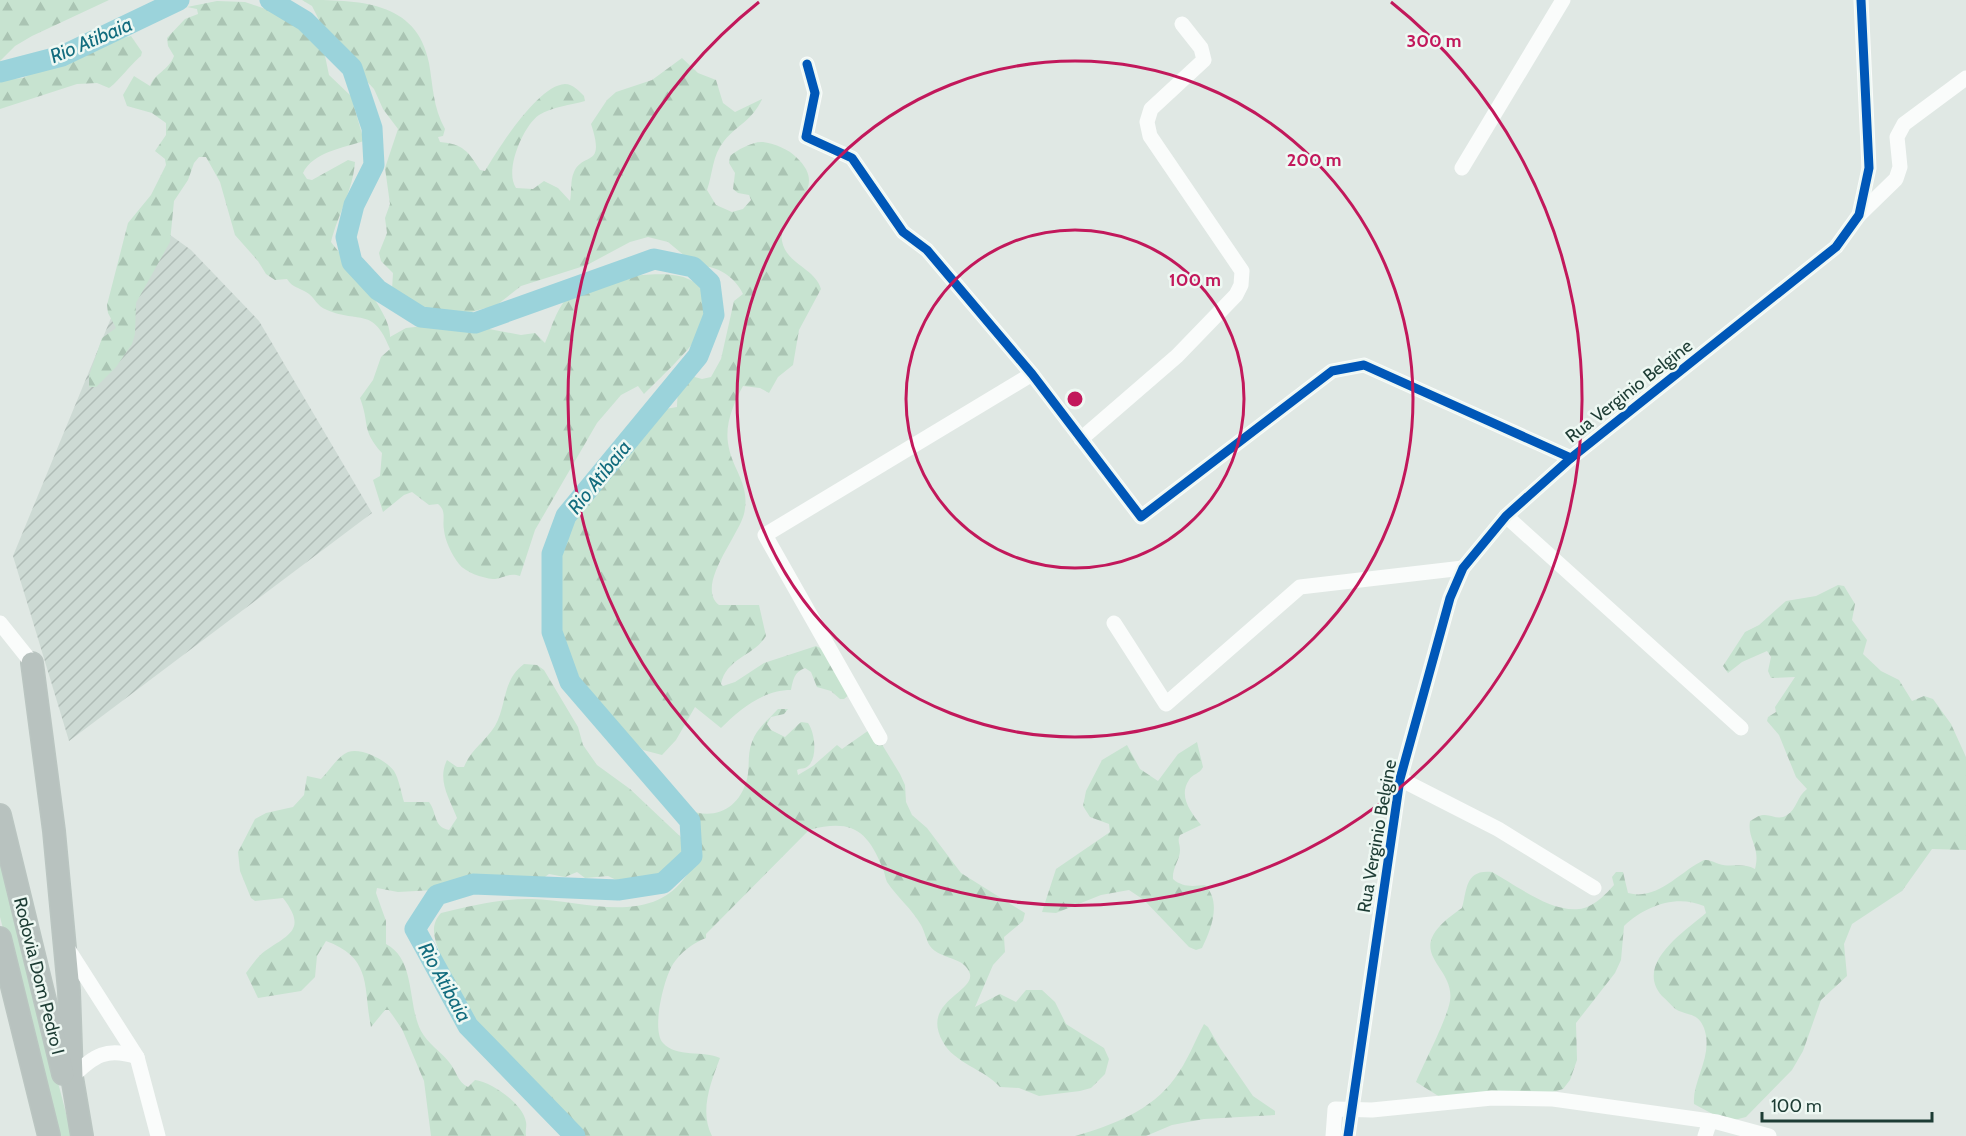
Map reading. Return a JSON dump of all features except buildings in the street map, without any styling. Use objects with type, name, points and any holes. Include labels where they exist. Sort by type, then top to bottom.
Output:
[{"type":"highway","points":[[32,663],[54,831],[69,991],[72,1077],[81,1136]]},
{"type":"highway","name":"Rodovia Dom Pedro I","points":[[0,815],[81,1136]]},
{"type":"highway","name":"Rodovia Dom Pedro I","points":[[0,938],[49,1136]]},
{"type":"street","points":[[1462,168],[1563,0]]},
{"type":"street","name":"Rua Verginio Belgine","points":[[1343,1109],[1400,778],[1450,598],[1463,568],[1506,516],[1571,458],[1836,247],[1859,215],[1869,168],[1861,0]]},
{"type":"street","points":[[1081,439],[1178,356],[1236,295],[1241,285],[1242,271],[1150,136],[1147,122],[1151,109],[1204,60],[1201,48],[1182,24]]},
{"type":"street","points":[[807,64],[815,93],[806,136],[852,158],[903,232],[927,250],[1032,374],[1142,517],[1332,371],[1364,365],[1571,458]]},
{"type":"street","points":[[1859,215],[1896,179],[1900,167],[1898,137],[1904,124],[1966,78]]},
{"type":"street","points":[[880,738],[765,536],[1032,374]]},
{"type":"street","points":[[1506,516],[1741,728]]},
{"type":"street","points":[[1113,623],[1166,704],[1300,587],[1463,568]]},
{"type":"street","points":[[0,623],[32,663]]},
{"type":"street","points":[[1400,778],[1498,829],[1594,888]]},
{"type":"street","points":[[64,941],[78,969],[121,1029],[137,1057],[158,1136]]},
{"type":"street","points":[[72,1077],[86,1063],[101,1054],[118,1051],[137,1057]]},
{"type":"street","points":[[1343,1109],[1372,1110],[1492,1098],[1553,1099],[1707,1129],[1770,1136]]},
{"type":"street","points":[[1333,1136],[1343,1109]]},
{"type":"street","points":[[1343,1109],[1348,1136]]},
{"type":"shaded area","points":[[151,221],[191,250],[259,321],[372,513],[69,741],[13,556]]},
{"type":"green space","points":[[0,0],[109,0],[32,36],[15,46],[0,61]]},
{"type":"green space","points":[[302,0],[364,3],[398,15],[412,27],[422,42],[429,63],[436,105],[445,129],[443,136],[438,137],[440,142],[460,147],[472,158],[480,170],[485,171],[520,120],[543,95],[554,87],[565,84],[576,88],[584,96],[585,101],[539,115],[522,138],[512,171],[516,188],[533,189],[544,181],[558,188],[570,201],[574,172],[595,153],[595,138],[591,124],[607,100],[616,92],[652,80],[682,58],[698,73],[716,80],[723,103],[735,112],[762,99],[754,112],[729,135],[720,147],[707,190],[716,205],[732,212],[743,209],[751,200],[749,195],[738,193],[733,189],[735,173],[729,163],[730,156],[745,146],[759,142],[776,145],[793,154],[806,169],[809,180],[807,191],[782,230],[782,241],[789,255],[813,276],[821,289],[799,330],[793,365],[778,377],[769,393],[760,388],[743,386],[729,421],[728,443],[743,485],[744,514],[715,574],[712,586],[713,597],[719,605],[759,605],[766,636],[761,643],[728,668],[721,684],[723,686],[735,682],[764,663],[816,646],[824,650],[850,694],[844,699],[840,699],[831,691],[817,687],[811,672],[805,668],[796,674],[791,690],[762,697],[736,714],[721,728],[695,707],[676,740],[662,755],[643,750],[586,694],[572,660],[562,646],[552,611],[546,603],[545,587],[550,562],[583,491],[619,448],[640,416],[647,412],[677,407],[679,388],[686,378],[711,377],[721,359],[734,301],[743,294],[735,282],[724,273],[712,268],[698,267],[668,242],[648,237],[630,242],[587,265],[521,286],[493,308],[457,314],[436,312],[407,302],[392,290],[393,273],[381,261],[379,253],[387,233],[385,218],[390,204],[385,168],[398,129],[383,109],[374,89],[330,42],[312,6]]},
{"type":"green space","points":[[217,1],[245,2],[286,16],[324,51],[329,75],[351,96],[364,141],[321,155],[303,173],[307,179],[312,180],[348,160],[355,162],[351,182],[331,242],[376,302],[389,327],[390,337],[406,328],[424,326],[459,330],[489,329],[521,335],[535,333],[545,343],[563,302],[580,288],[592,283],[606,279],[653,274],[680,276],[692,281],[700,288],[705,299],[704,315],[701,331],[696,339],[644,394],[638,386],[621,395],[597,423],[535,530],[520,576],[512,575],[497,579],[465,570],[447,543],[443,513],[438,504],[429,505],[412,492],[404,495],[383,512],[373,480],[380,476],[382,453],[368,432],[360,398],[373,380],[381,357],[390,349],[384,336],[371,321],[327,310],[287,279],[275,280],[266,274],[258,261],[235,235],[220,182],[206,157],[199,157],[194,163],[188,180],[174,201],[170,242],[136,303],[135,334],[132,344],[116,367],[96,387],[89,387],[89,376],[102,338],[116,328],[108,313],[107,305],[128,223],[151,195],[166,165],[165,159],[155,151],[166,135],[166,123],[152,113],[127,106],[123,95],[134,76],[150,86],[172,61],[174,56],[168,46],[167,38],[185,19],[198,14],[197,9],[187,7]]},
{"type":"green space","points":[[131,36],[142,52],[141,56],[109,88],[97,83],[77,84],[0,109],[0,80],[23,78],[97,40],[100,44]]},
{"type":"green space","points":[[1838,585],[1844,586],[1855,604],[1852,620],[1867,640],[1863,654],[1881,671],[1899,680],[1912,701],[1924,696],[1933,699],[1951,724],[1966,757],[1966,850],[1932,849],[1902,891],[1852,924],[1844,944],[1847,976],[1821,1000],[1803,1051],[1792,1070],[1746,1117],[1734,1120],[1720,1118],[1694,1104],[1696,1086],[1705,1058],[1704,1028],[1697,1018],[1677,1010],[1662,996],[1655,984],[1654,972],[1665,950],[1706,913],[1704,906],[1683,901],[1651,908],[1624,926],[1621,960],[1615,973],[1576,1023],[1577,1060],[1570,1080],[1563,1089],[1543,1095],[1440,1097],[1416,1082],[1440,1030],[1450,1001],[1445,977],[1430,947],[1433,936],[1442,923],[1462,908],[1472,877],[1483,872],[1492,872],[1545,902],[1568,909],[1579,909],[1594,903],[1614,885],[1612,877],[1616,872],[1623,872],[1628,893],[1639,894],[1659,889],[1704,860],[1755,869],[1756,854],[1750,833],[1750,821],[1761,815],[1781,817],[1787,815],[1807,789],[1796,777],[1779,735],[1767,721],[1768,717],[1776,712],[1775,707],[1795,677],[1771,678],[1768,671],[1771,657],[1767,651],[1742,662],[1728,673],[1723,666],[1745,632],[1759,625],[1786,601],[1816,596]]},
{"type":"green space","points":[[524,664],[537,665],[544,670],[578,727],[583,745],[597,765],[630,789],[684,840],[684,852],[670,874],[657,881],[633,888],[608,876],[585,878],[577,872],[565,877],[549,874],[538,882],[527,884],[468,878],[434,890],[398,892],[377,888],[376,893],[386,921],[386,944],[396,951],[407,971],[417,1020],[424,1036],[449,1062],[465,1085],[468,1087],[475,1080],[498,1089],[519,1108],[526,1124],[526,1136],[431,1136],[424,1081],[402,1029],[389,1010],[385,1010],[371,1027],[366,987],[359,965],[352,956],[326,941],[317,956],[315,977],[301,991],[258,998],[246,973],[262,953],[288,935],[294,924],[294,917],[283,898],[255,901],[251,898],[240,871],[238,852],[255,819],[266,813],[293,807],[304,795],[307,776],[321,779],[341,757],[353,751],[373,756],[390,767],[396,774],[404,802],[429,802],[440,826],[449,830],[457,818],[444,782],[444,767],[447,760],[457,767],[464,767],[470,755],[495,726],[508,685],[517,670]]},
{"type":"green space","points":[[778,709],[788,709],[784,714],[771,717],[767,724],[771,730],[785,737],[801,722],[808,723],[812,733],[814,753],[812,760],[805,768],[797,770],[798,775],[813,766],[837,745],[842,749],[872,728],[900,774],[905,785],[906,802],[912,815],[927,828],[961,873],[1025,913],[1023,921],[1004,937],[1005,952],[993,965],[975,1007],[1000,994],[1016,1002],[1026,990],[1042,990],[1055,1002],[1066,1024],[1104,1048],[1109,1059],[1105,1074],[1091,1088],[1039,1096],[1019,1088],[1000,1087],[986,1075],[954,1055],[943,1042],[938,1028],[938,1017],[942,1008],[969,981],[970,974],[967,968],[930,946],[917,919],[887,882],[877,855],[864,836],[847,827],[824,827],[809,830],[706,934],[706,938],[684,952],[669,971],[660,1004],[658,1027],[663,1043],[675,1051],[706,1054],[720,1058],[706,1107],[706,1117],[712,1136],[575,1136],[567,1130],[517,1078],[475,1041],[455,1017],[450,1004],[446,970],[436,943],[434,931],[437,919],[441,913],[509,900],[551,900],[612,907],[651,903],[668,894],[683,880],[690,871],[697,854],[694,829],[686,809],[706,814],[715,813],[724,810],[738,798],[747,779],[750,747],[754,737],[760,728]]},
{"type":"green space","points":[[1197,742],[1203,767],[1190,778],[1186,786],[1185,798],[1190,810],[1201,825],[1180,835],[1180,854],[1173,879],[1185,885],[1205,885],[1213,899],[1213,916],[1202,948],[1196,950],[1189,947],[1144,900],[1129,890],[1101,895],[1056,913],[1042,912],[1056,869],[1110,832],[1109,824],[1090,817],[1083,806],[1086,791],[1102,760],[1127,745],[1140,769],[1158,781],[1178,754]]},
{"type":"green space","points":[[0,842],[10,899],[72,1136],[57,1136],[0,917]]},
{"type":"green space","points":[[1204,1024],[1253,1096],[1275,1111],[1275,1115],[1204,1119],[1172,1125],[1146,1136],[1075,1136],[1117,1122],[1155,1099],[1179,1072]]},
{"type":"waterway","name":"Rio Atibaia","points":[[0,72],[62,56],[179,0]]},
{"type":"waterway","name":"Rio Atibaia","points":[[270,0],[305,21],[352,68],[372,128],[374,165],[354,205],[346,237],[352,262],[378,290],[421,317],[475,323],[654,259],[693,267],[710,283],[714,315],[698,356],[566,516],[552,554],[552,632],[570,682],[690,821],[692,856],[663,883],[618,890],[473,884],[437,895],[415,929],[468,1026],[575,1136]]},
{"type":"cycle path","points":[[1348,1136],[1400,779],[1450,598],[1463,568],[1506,516],[1571,458],[1836,247],[1859,215],[1869,168],[1861,0]]},
{"type":"cycle path","points":[[807,64],[815,93],[806,137],[852,158],[903,232],[927,250],[1032,374],[1141,517],[1332,371],[1364,365],[1571,458]]}]
